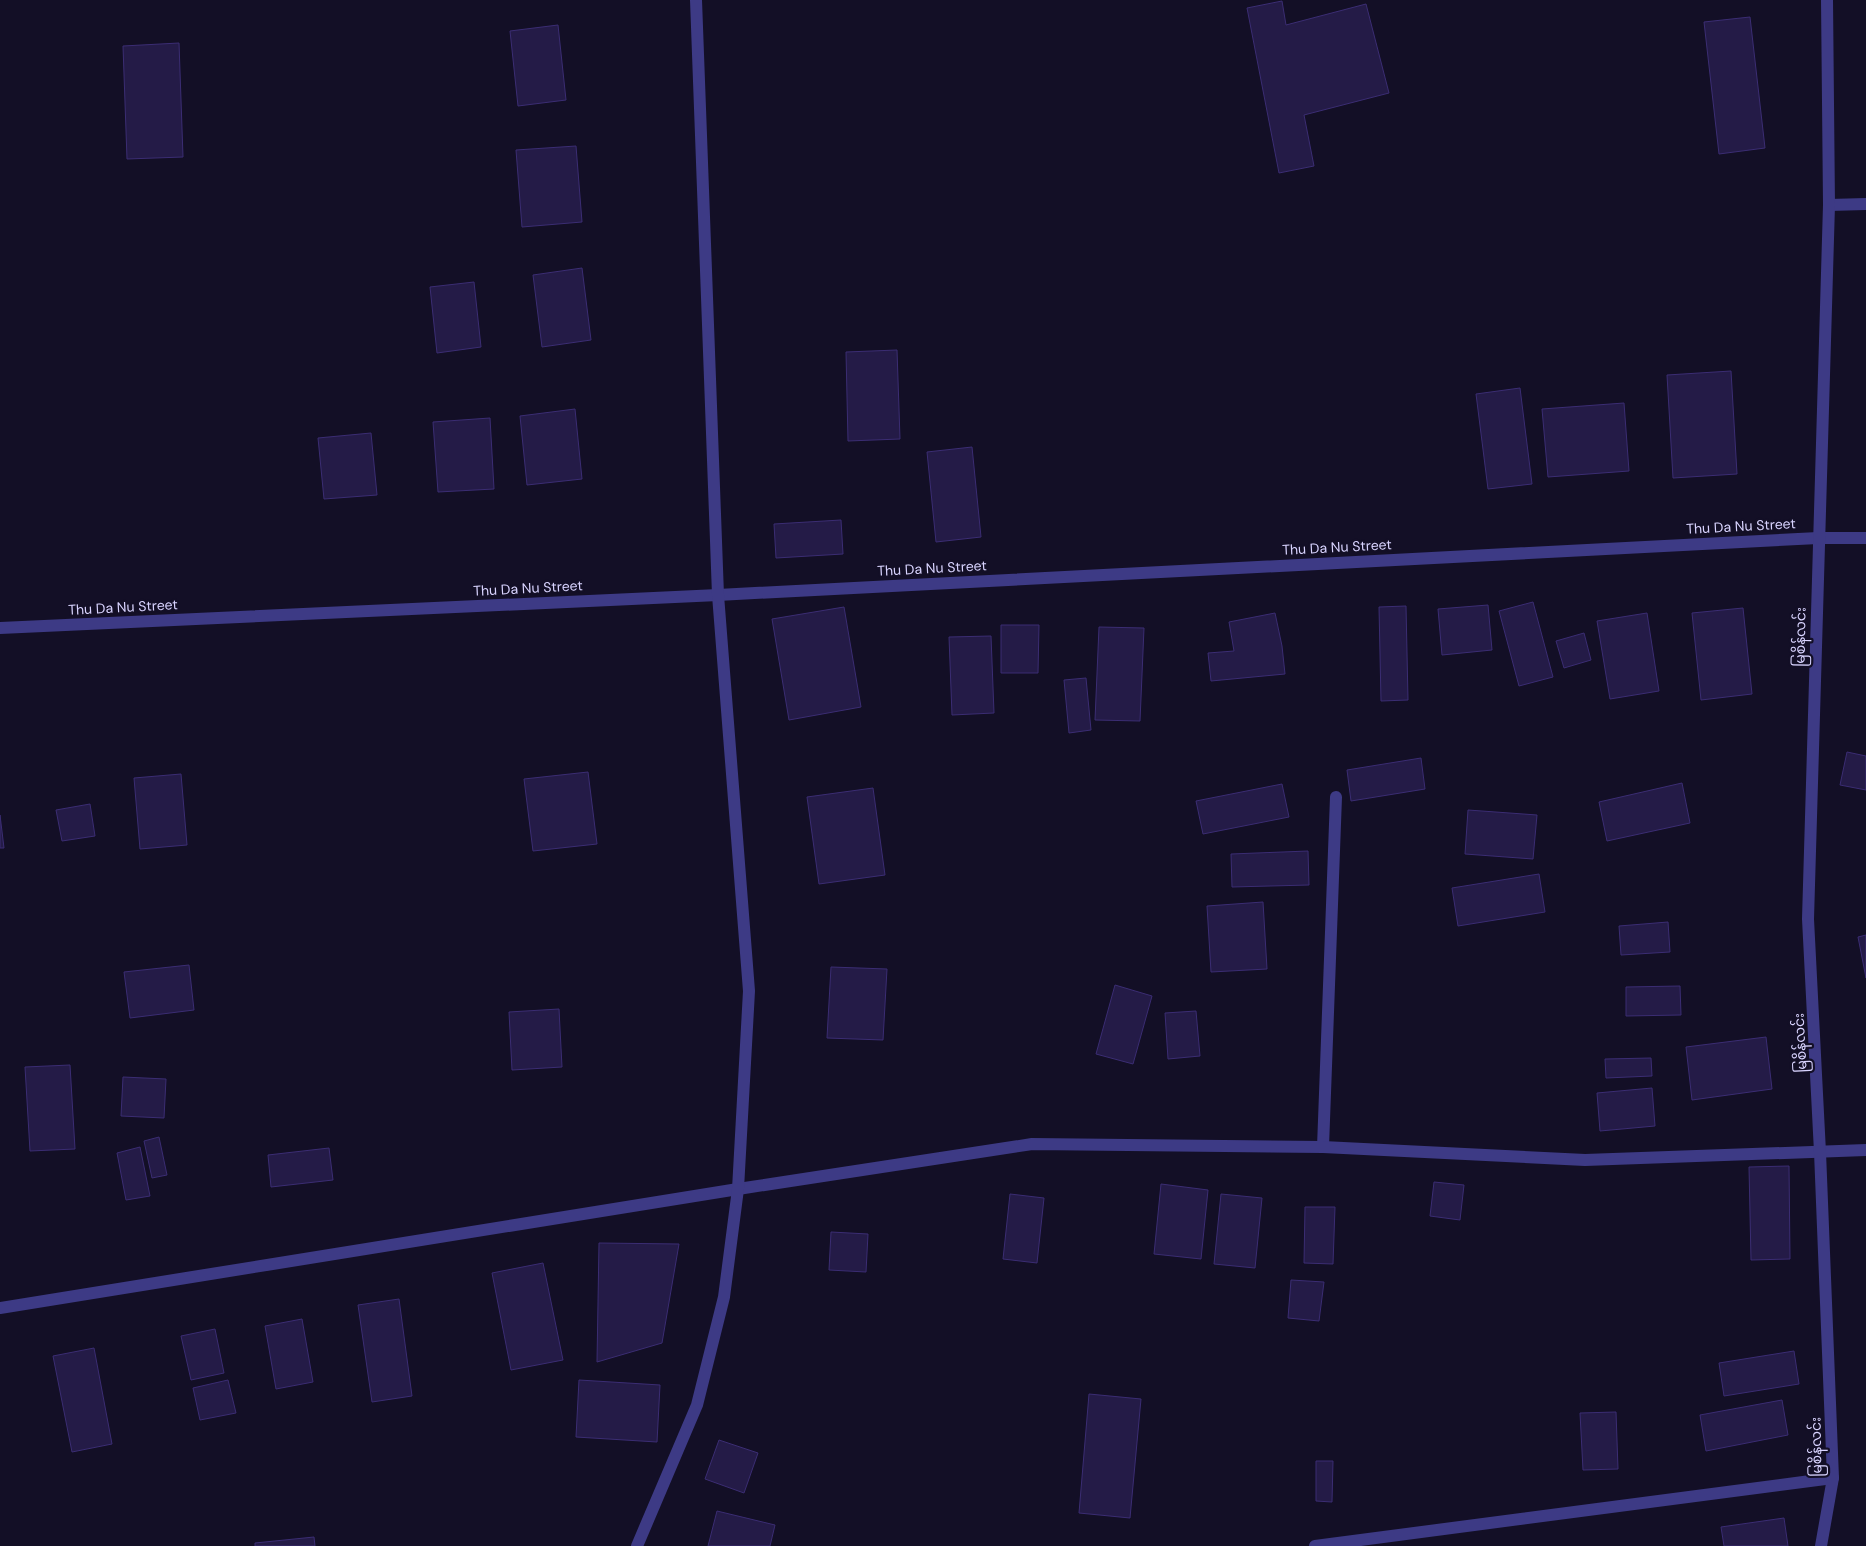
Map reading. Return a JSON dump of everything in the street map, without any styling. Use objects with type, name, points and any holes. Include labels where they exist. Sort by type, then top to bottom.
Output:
[{"type":"street","points":[[637,1546],[697,1405],[724,1297],[738,1189],[749,991],[718,594],[696,0]]},
{"type":"street","name":"မြစိန်လင်း","points":[[1821,1546],[1833,1478],[1820,1152],[1808,919],[1829,205],[1827,0]]},
{"type":"street","points":[[1829,205],[1866,204]]},
{"type":"street","name":"Thu Da Nu Street","points":[[0,628],[718,594],[1818,538],[1866,538]]},
{"type":"street","points":[[1323,1147],[1336,796]]},
{"type":"street","points":[[0,1308],[738,1189],[1032,1144],[1323,1147],[1585,1160],[1866,1150]]},
{"type":"street","points":[[1315,1546],[1833,1478]]},
{"type":"building","points":[[1282,1],[1286,25],[1366,4],[1389,93],[1304,115],[1314,166],[1279,173],[1247,8]]},
{"type":"building","points":[[1750,17],[1765,148],[1719,154],[1704,22]]},
{"type":"building","points":[[558,25],[566,100],[518,106],[510,31]]},
{"type":"building","points":[[179,43],[183,157],[127,159],[123,46]]},
{"type":"building","points":[[576,146],[582,222],[522,227],[516,150]]},
{"type":"building","points":[[582,268],[591,340],[542,347],[533,275]]},
{"type":"building","points":[[474,282],[481,347],[437,353],[430,287]]},
{"type":"building","points":[[897,350],[900,439],[848,441],[846,352]]},
{"type":"building","points":[[1731,371],[1737,474],[1673,478],[1667,375]]},
{"type":"building","points":[[1520,388],[1532,484],[1488,489],[1476,394]]},
{"type":"building","points":[[1624,403],[1629,471],[1548,477],[1542,409]]},
{"type":"building","points":[[575,409],[582,479],[527,485],[520,416]]},
{"type":"building","points":[[490,418],[494,489],[438,492],[433,422]]},
{"type":"building","points":[[371,433],[377,495],[324,499],[318,438]]},
{"type":"building","points":[[972,447],[981,537],[936,542],[927,452]]},
{"type":"building","points":[[841,520],[843,554],[776,558],[774,524]]},
{"type":"building","points":[[1533,602],[1553,677],[1519,686],[1499,611]]},
{"type":"building","points":[[1488,605],[1492,650],[1442,655],[1438,609]]},
{"type":"building","points":[[1406,606],[1408,700],[1381,701],[1379,607]]},
{"type":"building","points":[[844,607],[861,707],[789,720],[772,619]]},
{"type":"building","points":[[1743,608],[1752,694],[1701,700],[1692,613]]},
{"type":"building","points":[[1275,613],[1282,646],[1285,674],[1211,681],[1208,653],[1234,651],[1229,622]]},
{"type":"building","points":[[1647,613],[1659,691],[1610,699],[1597,621]]},
{"type":"building","points":[[1001,625],[1039,625],[1038,673],[1001,673]]},
{"type":"building","points":[[1099,627],[1144,628],[1140,721],[1095,720]]},
{"type":"building","points":[[1584,633],[1591,660],[1564,668],[1556,641]]},
{"type":"building","points":[[991,636],[994,713],[952,715],[949,637]]},
{"type":"building","points":[[1086,678],[1091,730],[1069,733],[1064,680]]},
{"type":"building","points":[[1847,752],[1866,756],[1866,790],[1840,785]]},
{"type":"building","points":[[1421,758],[1425,789],[1351,801],[1347,770]]},
{"type":"building","points":[[588,772],[597,844],[533,851],[524,779]]},
{"type":"building","points":[[181,774],[187,845],[140,849],[134,778]]},
{"type":"building","points":[[1682,783],[1690,823],[1607,841],[1599,802]]},
{"type":"building","points":[[1282,784],[1289,817],[1203,834],[1196,801]]},
{"type":"building","points":[[873,788],[885,875],[819,884],[807,797]]},
{"type":"building","points":[[90,804],[95,836],[62,841],[56,810]]},
{"type":"building","points":[[1468,810],[1537,815],[1533,859],[1465,854]]},
{"type":"building","points":[[0,815],[4,848],[0,848]]},
{"type":"building","points":[[1308,851],[1309,885],[1232,887],[1231,854]]},
{"type":"building","points":[[1539,874],[1545,912],[1458,926],[1452,888]]},
{"type":"building","points":[[1263,902],[1267,969],[1211,972],[1207,906]]},
{"type":"building","points":[[1668,922],[1670,952],[1621,955],[1619,926]]},
{"type":"building","points":[[1866,935],[1866,978],[1858,937]]},
{"type":"building","points":[[189,965],[194,1010],[130,1018],[124,972]]},
{"type":"building","points":[[831,967],[887,969],[883,1040],[827,1038]]},
{"type":"building","points":[[1115,985],[1152,996],[1133,1064],[1096,1054]]},
{"type":"building","points":[[1680,986],[1681,1015],[1626,1016],[1626,987]]},
{"type":"building","points":[[559,1009],[562,1067],[512,1070],[509,1012]]},
{"type":"building","points":[[1196,1011],[1200,1056],[1168,1059],[1165,1013]]},
{"type":"building","points":[[1766,1037],[1772,1089],[1692,1100],[1686,1047]]},
{"type":"building","points":[[1651,1058],[1652,1076],[1606,1078],[1605,1059]]},
{"type":"building","points":[[70,1065],[75,1149],[30,1151],[25,1067]]},
{"type":"building","points":[[123,1077],[166,1079],[164,1118],[121,1116]]},
{"type":"building","points":[[1652,1088],[1655,1126],[1600,1131],[1597,1093]]},
{"type":"building","points":[[159,1137],[167,1175],[152,1178],[144,1141]]},
{"type":"building","points":[[140,1147],[150,1196],[126,1200],[117,1153]]},
{"type":"building","points":[[329,1148],[333,1180],[271,1187],[268,1155]]},
{"type":"building","points":[[1789,1166],[1790,1259],[1751,1260],[1749,1167]]},
{"type":"building","points":[[1434,1182],[1464,1185],[1460,1220],[1430,1216]]},
{"type":"building","points":[[1161,1184],[1208,1190],[1201,1259],[1154,1254]]},
{"type":"building","points":[[1010,1194],[1044,1198],[1037,1263],[1003,1259]]},
{"type":"building","points":[[1221,1194],[1262,1198],[1255,1268],[1214,1264]]},
{"type":"building","points":[[1305,1207],[1335,1207],[1333,1264],[1304,1263]]},
{"type":"building","points":[[831,1232],[868,1234],[866,1272],[829,1270]]},
{"type":"building","points":[[599,1243],[679,1244],[662,1343],[597,1362]]},
{"type":"building","points":[[543,1263],[563,1360],[511,1370],[492,1273]]},
{"type":"building","points":[[1291,1280],[1324,1282],[1319,1321],[1288,1318]]},
{"type":"building","points":[[399,1299],[412,1396],[372,1402],[358,1305]]},
{"type":"building","points":[[302,1319],[313,1382],[276,1389],[265,1326]]},
{"type":"building","points":[[215,1329],[224,1373],[191,1380],[181,1336]]},
{"type":"building","points":[[94,1348],[112,1444],[72,1452],[53,1356]]},
{"type":"building","points":[[1794,1351],[1799,1384],[1724,1396],[1719,1363]]},
{"type":"building","points":[[228,1380],[236,1413],[200,1420],[193,1388]]},
{"type":"building","points":[[579,1380],[660,1385],[657,1442],[576,1437]]},
{"type":"building","points":[[1089,1394],[1141,1399],[1130,1518],[1079,1513]]},
{"type":"building","points":[[1782,1400],[1788,1435],[1706,1451],[1700,1415]]},
{"type":"building","points":[[1616,1412],[1618,1469],[1583,1470],[1580,1413]]},
{"type":"building","points":[[719,1440],[758,1453],[744,1493],[705,1479]]},
{"type":"building","points":[[1316,1461],[1333,1461],[1332,1502],[1316,1501]]},
{"type":"building","points":[[717,1511],[775,1525],[770,1546],[708,1546]]},
{"type":"building","points":[[1784,1518],[1788,1546],[1724,1546],[1721,1527]]},
{"type":"building","points":[[314,1537],[315,1546],[255,1546],[255,1543]]}]
